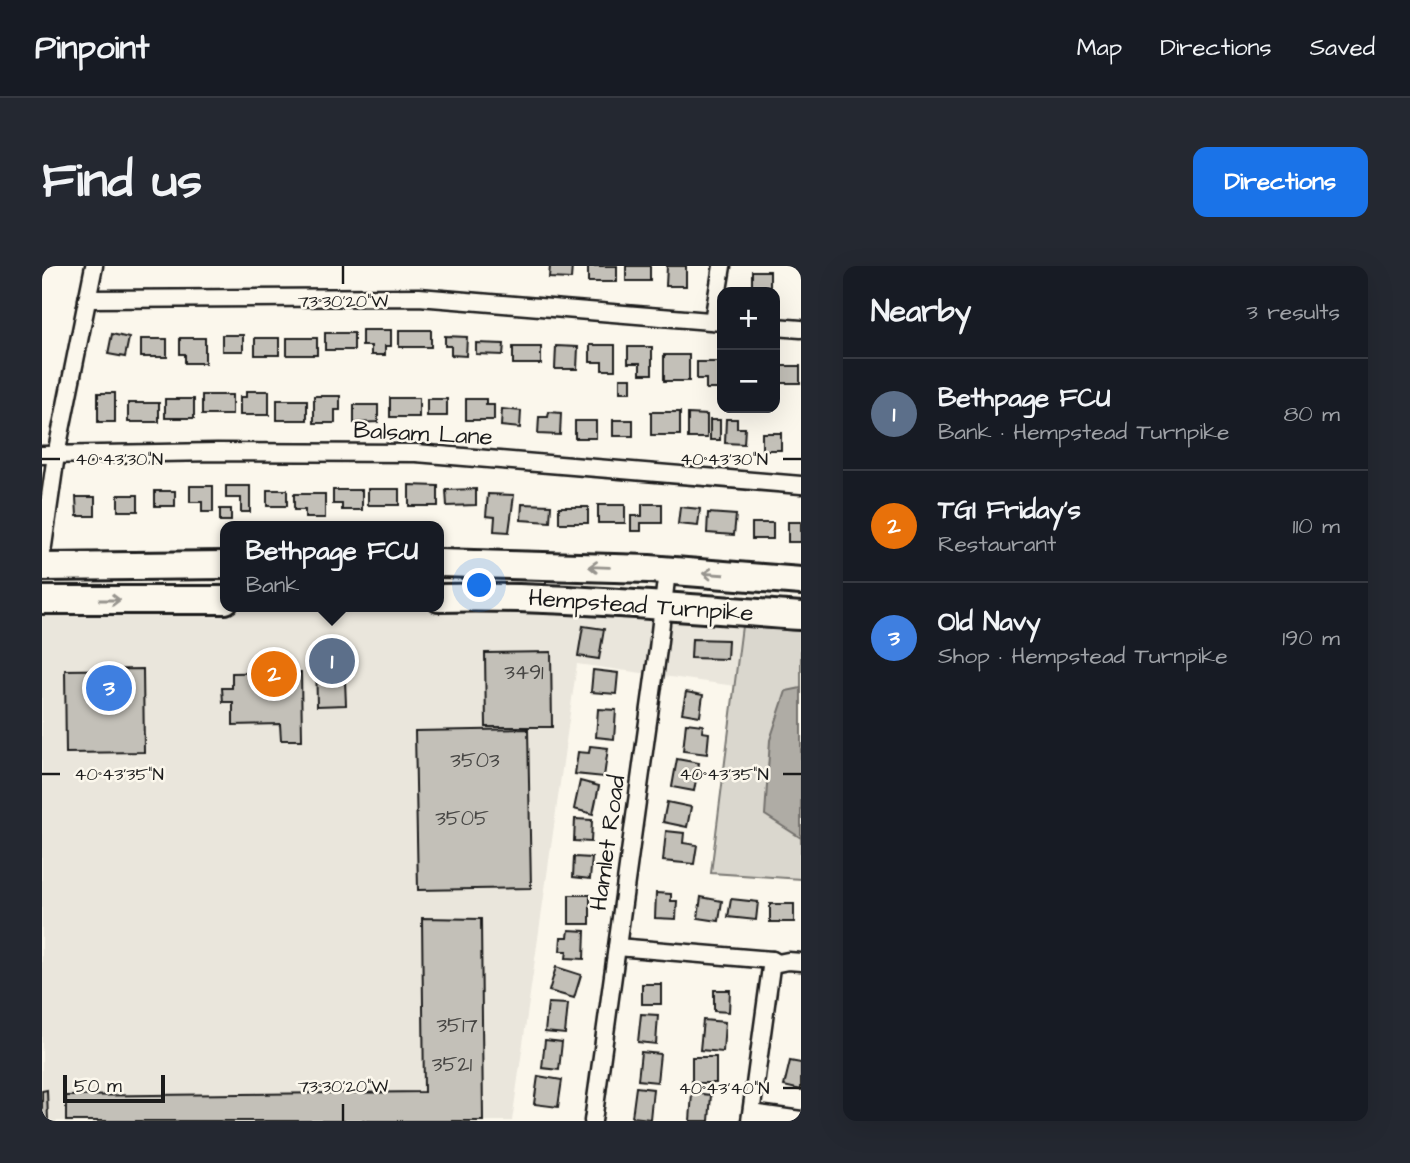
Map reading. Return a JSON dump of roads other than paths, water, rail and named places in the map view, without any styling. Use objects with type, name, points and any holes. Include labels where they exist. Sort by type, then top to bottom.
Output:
[{"type":"main road","name":"Hempstead Turnpike","points":[[444,563],[667,571],[801,581]]},
{"type":"main road","points":[[42,567],[220,565]]},
{"type":"main road","name":"Hempstead Turnpike","points":[[444,598],[491,597],[801,616]]},
{"type":"main road","points":[[42,600],[220,600]]},
{"type":"street","points":[[42,552],[49,455],[94,266]]},
{"type":"street","points":[[720,287],[722,266]]},
{"type":"street","points":[[87,299],[419,297],[717,322]]},
{"type":"street","points":[[780,327],[801,329]]},
{"type":"street","name":"Balsam Lane","points":[[49,455],[416,453],[801,485]]},
{"type":"street","name":"Hamlet Road","points":[[593,1121],[667,571]]},
{"type":"street","points":[[617,947],[772,960],[778,963],[801,962]]},
{"type":"street","points":[[772,960],[751,1117],[801,1120]]},
{"type":"place","name":"Bethpage FCU","points":[[332,661]]},
{"type":"place","name":"TGI Friday's","points":[[274,674]]},
{"type":"place","name":"Old Navy","points":[[109,688]]}]
